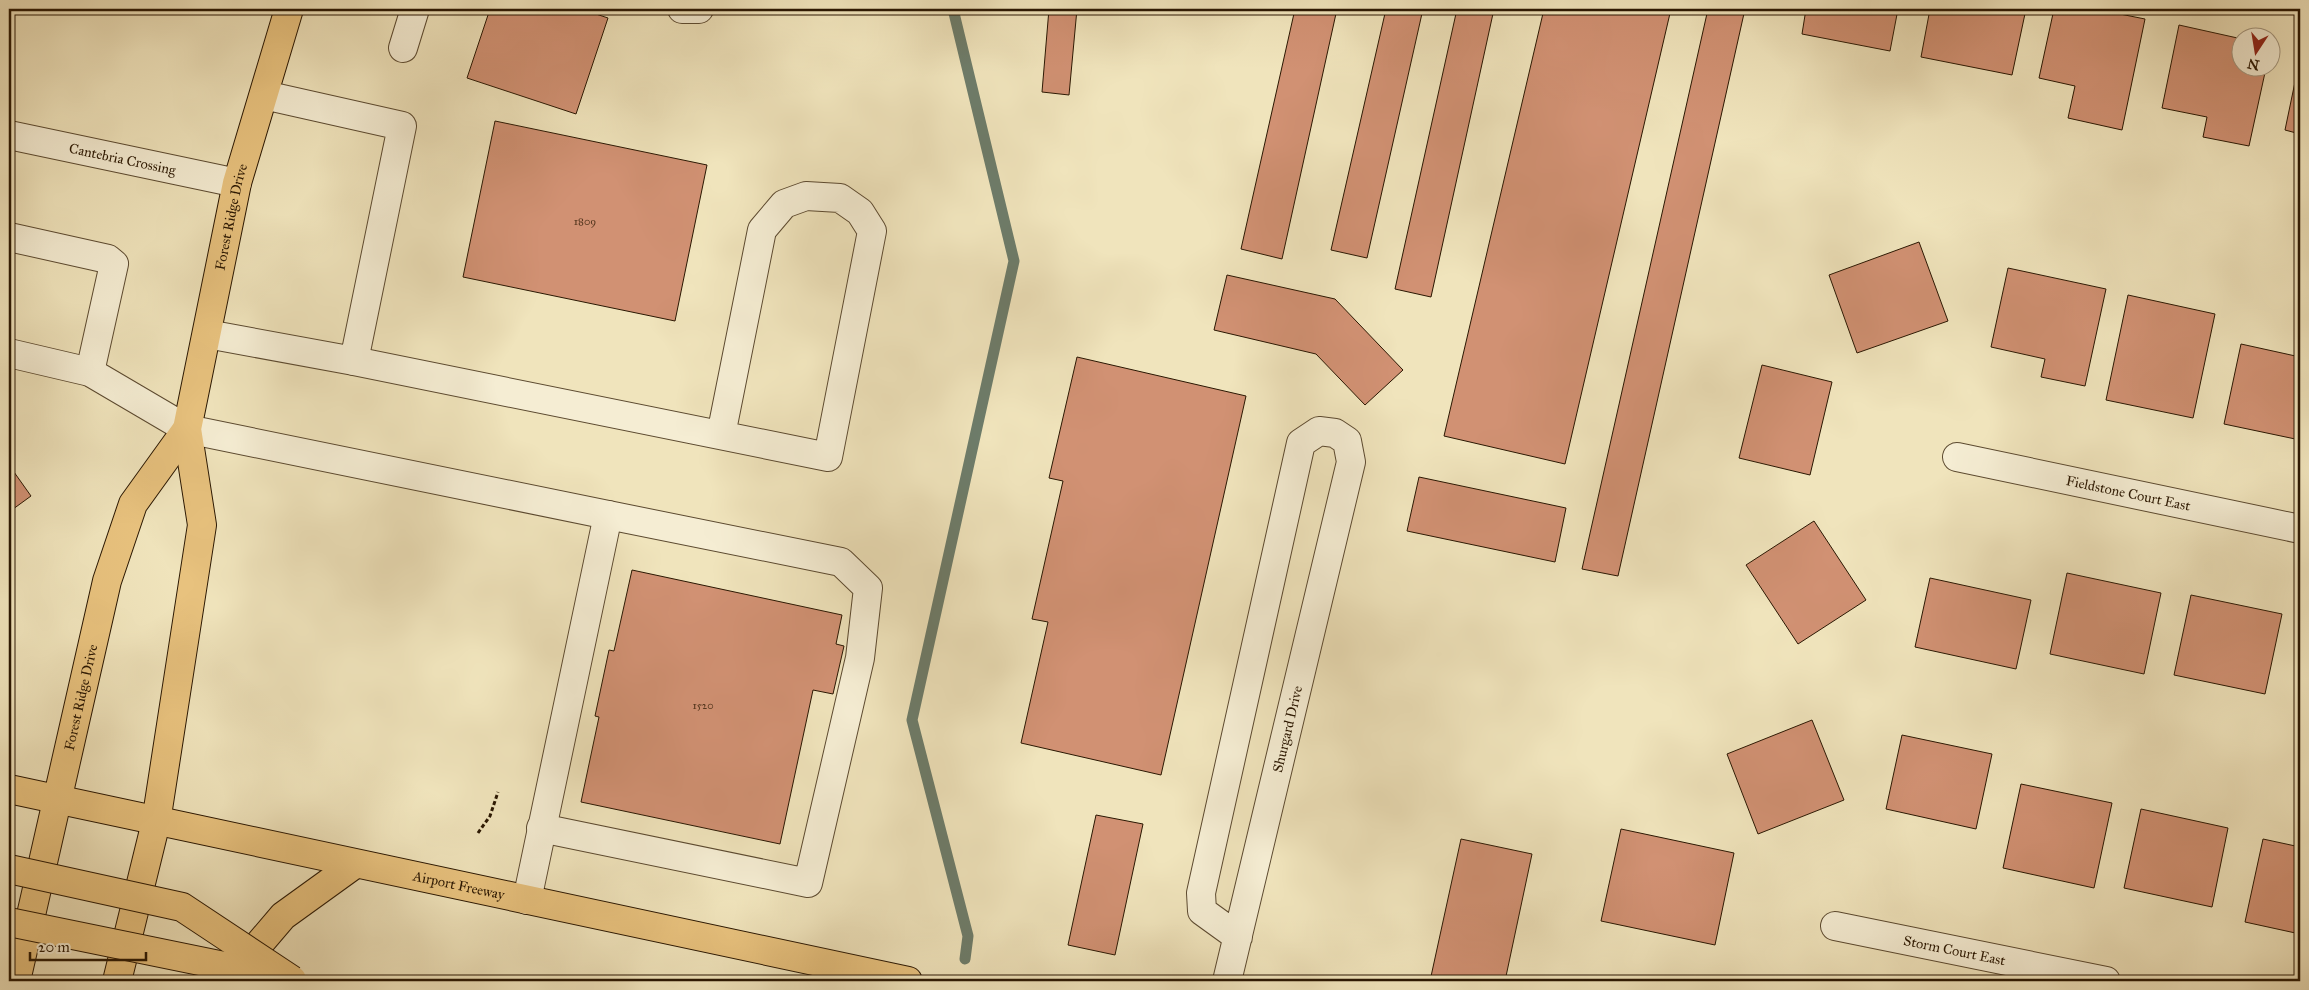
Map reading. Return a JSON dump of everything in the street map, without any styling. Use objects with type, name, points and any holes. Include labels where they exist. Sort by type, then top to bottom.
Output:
[{"type":"main road","name":"Forest Ridge Drive","points":[[117,981],[156,822],[202,525],[187,429],[238,183],[289,9]]},
{"type":"main road","name":"Forest Ridge Drive","points":[[16,981],[107,582],[133,504],[187,429]]},
{"type":"main road","name":"Airport Freeway","points":[[9,790],[908,981]]},
{"type":"main road","points":[[239,981],[254,950],[282,916],[355,864]]},
{"type":"main road","points":[[9,868],[182,907],[292,980],[9,922]]},
{"type":"street","points":[[403,48],[415,9]]},
{"type":"street","points":[[682,9],[699,9]]},
{"type":"street","points":[[264,95],[402,126],[354,361]]},
{"type":"street","name":"Cantebria Crossing","points":[[9,135],[238,183]]},
{"type":"street","points":[[206,334],[354,361],[828,457],[872,231],[860,212],[840,198],[806,196],[784,204],[762,230],[721,435]]},
{"type":"street","points":[[9,237],[108,259],[114,264],[90,372]]},
{"type":"street","points":[[9,353],[90,372],[187,429],[841,562],[868,588],[860,658],[808,882],[541,828]]},
{"type":"street","name":"Shurgard Drive","points":[[1228,981],[1351,462],[1346,441],[1335,433],[1319,430],[1301,443],[1201,893],[1202,911],[1238,937]]},
{"type":"street","name":"Fieldstone Court East","points":[[1957,457],[2300,529]]},
{"type":"street","points":[[527,900],[608,515]]},
{"type":"street","name":"Storm Court East","points":[[1835,926],[2106,981]]},
{"type":"path","points":[[478,833],[490,816],[498,792]]},
{"type":"building","points":[[490,9],[581,9],[608,18],[576,114],[467,78]]},
{"type":"building","points":[[1049,9],[1077,9],[1069,95],[1042,92]]},
{"type":"building","points":[[1295,9],[1337,9],[1282,259],[1241,249]]},
{"type":"building","points":[[1386,9],[1423,9],[1367,258],[1331,250]]},
{"type":"building","points":[[1457,9],[1494,9],[1431,297],[1395,289]]},
{"type":"building","points":[[1544,9],[1671,9],[1565,464],[1444,436]]},
{"type":"building","points":[[1708,9],[1745,9],[1618,576],[1582,569]]},
{"type":"building","points":[[1806,9],[1898,9],[1890,51],[1802,34]]},
{"type":"building","points":[[1930,9],[2026,9],[2012,75],[1921,57]]},
{"type":"building","points":[[2054,9],[2095,9],[2145,19],[2122,130],[2068,118],[2075,86],[2039,78]]},
{"type":"building","points":[[2179,25],[2232,37],[2232,78],[2264,78],[2249,146],[2203,137],[2207,117],[2162,108]]},
{"type":"building","points":[[2300,58],[2300,134],[2285,130]]},
{"type":"building","points":[[495,121],[707,165],[675,321],[463,277]]},
{"type":"building","points":[[1919,242],[1948,321],[1857,353],[1829,275]]},
{"type":"building","points":[[2008,268],[2106,289],[2085,386],[2041,377],[2045,359],[1991,347]]},
{"type":"building","points":[[1227,275],[1335,299],[1403,370],[1365,405],[1316,354],[1214,330]]},
{"type":"building","points":[[2128,295],[2215,314],[2193,418],[2106,400]]},
{"type":"building","points":[[2241,344],[2300,357],[2300,440],[2224,424]]},
{"type":"building","points":[[1077,357],[1246,396],[1161,775],[1021,743],[1048,622],[1032,619],[1063,481],[1049,478]]},
{"type":"building","points":[[1762,365],[1832,382],[1810,475],[1739,458]]},
{"type":"building","points":[[9,465],[31,496],[9,512]]},
{"type":"building","points":[[1419,477],[1566,508],[1555,562],[1407,531]]},
{"type":"building","points":[[1814,521],[1866,600],[1798,644],[1746,565]]},
{"type":"building","points":[[632,570],[842,615],[836,644],[844,646],[833,694],[813,690],[780,844],[581,802],[599,717],[595,716],[609,650],[614,651]]},
{"type":"building","points":[[2067,573],[2161,593],[2144,674],[2050,654]]},
{"type":"building","points":[[1930,578],[2031,600],[2016,669],[1915,647]]},
{"type":"building","points":[[2191,595],[2282,614],[2265,694],[2174,675]]},
{"type":"building","points":[[2300,680],[2300,699],[2296,699]]},
{"type":"building","points":[[1812,720],[1844,800],[1758,834],[1727,754]]},
{"type":"building","points":[[1902,735],[1992,754],[1976,829],[1886,809]]},
{"type":"building","points":[[2021,784],[2112,803],[2094,888],[2003,868]]},
{"type":"building","points":[[2141,809],[2228,828],[2212,907],[2124,888]]},
{"type":"building","points":[[1096,815],[1143,824],[1115,955],[1068,945]]},
{"type":"building","points":[[1621,829],[1734,853],[1715,945],[1601,921]]},
{"type":"building","points":[[1461,839],[1532,854],[1505,981],[1430,981]]},
{"type":"building","points":[[2263,839],[2300,847],[2300,934],[2245,922]]},
{"type":"waterway","points":[[953,9],[1014,261],[912,720],[968,936],[965,959]]}]
